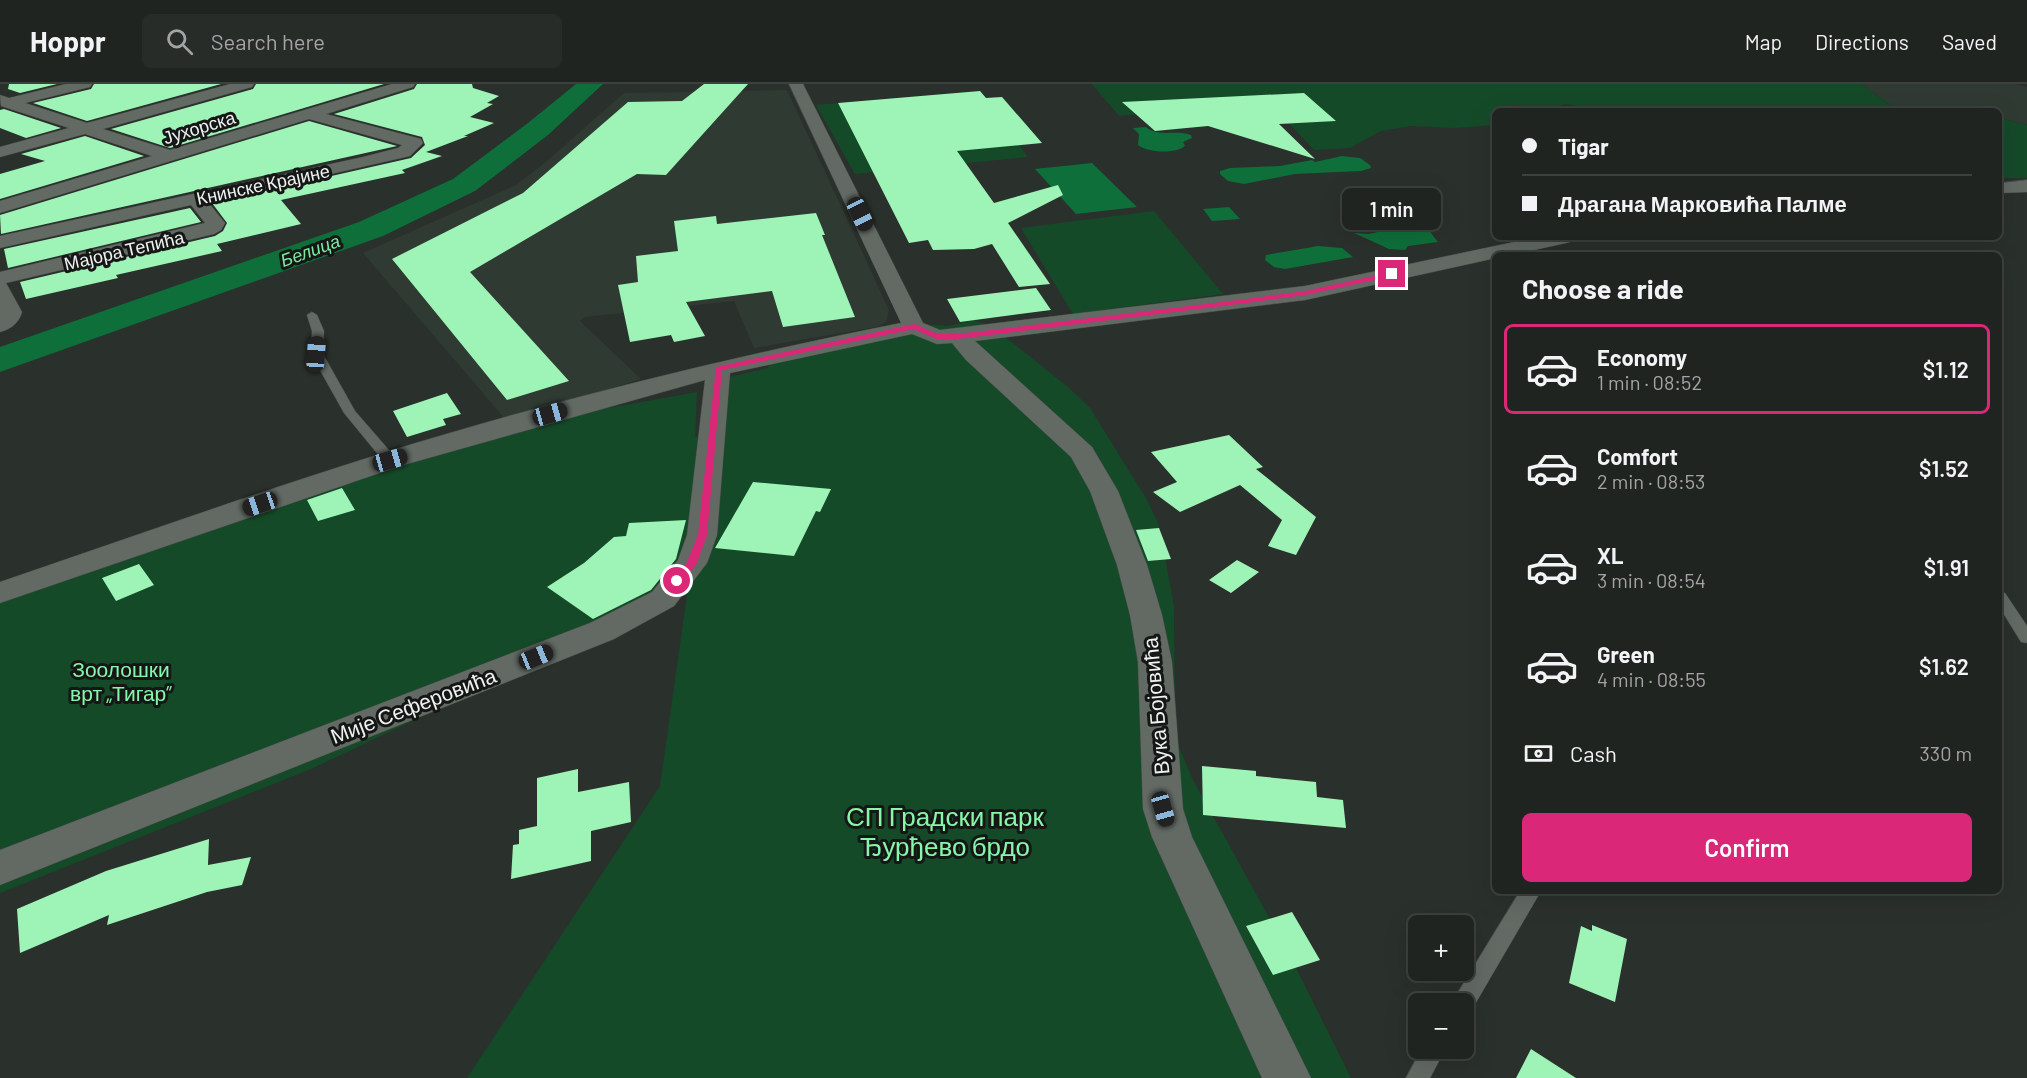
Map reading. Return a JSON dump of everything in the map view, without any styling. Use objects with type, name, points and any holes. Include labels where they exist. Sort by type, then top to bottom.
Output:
[{"type":"street","points":[[3,102],[85,84]]},
{"type":"street","points":[[0,152],[247,84]]},
{"type":"street","name":"Јухорска","points":[[0,207],[408,84]]},
{"type":"street","points":[[796,84],[914,327]]},
{"type":"street","points":[[3,102],[170,156]]},
{"type":"street","name":"Книнске Крајине","points":[[0,242],[404,152],[415,143],[309,114]]},
{"type":"street","points":[[2002,188],[2027,186]]},
{"type":"street","name":"Мајора Тепића","points":[[0,278],[207,230],[215,223],[196,199]]},
{"type":"street","points":[[1496,252],[1552,240]]},
{"type":"street","points":[[0,592],[390,460],[618,394],[718,369],[914,327],[937,336],[958,336],[1305,293],[1492,253]]},
{"type":"street","points":[[0,288],[11,312],[9,318],[0,325]]},
{"type":"street","name":"Вука Бојовића","points":[[958,336],[974,355],[1082,453],[1104,491],[1132,565],[1146,615],[1155,662],[1163,809],[1172,837],[1287,1078]]},
{"type":"street","name":"Мије Сеферовића","points":[[0,867],[591,635],[663,599],[692,563],[702,535],[718,369]]},
{"type":"lane","points":[[312,315],[318,331],[316,354],[350,413],[390,460]]},
{"type":"lane","points":[[2002,600],[2027,638]]},
{"type":"lane","points":[[1470,993],[1529,894]]},
{"type":"lane","points":[[1417,1078],[1428,1059]]},
{"type":"shaded area","points":[[1861,84],[2016,84],[2027,87],[2027,125],[2002,119],[2002,108],[1894,108]]},
{"type":"shaded area","points":[[787,90],[889,310],[886,322],[876,327],[754,348],[734,301],[584,317],[580,321],[641,379],[506,420],[363,253],[516,185],[547,161],[624,93]]},
{"type":"shaded area","points":[[1146,127],[1162,133],[1185,133],[1191,135],[1192,138],[1183,142],[1185,146],[1181,149],[1162,152],[1148,150],[1138,145],[1139,134],[1133,128]]},
{"type":"shaded area","points":[[1342,156],[1360,158],[1371,168],[1361,171],[1295,174],[1244,184],[1228,181],[1220,174],[1220,171],[1230,168],[1280,166]]},
{"type":"shaded area","points":[[1092,163],[1137,207],[1076,214],[1035,169]]},
{"type":"shaded area","points":[[1229,207],[1240,219],[1212,221],[1203,209]]},
{"type":"shaded area","points":[[1424,224],[1438,242],[1408,246],[1405,250],[1389,249],[1354,233],[1368,234]]},
{"type":"shaded area","points":[[1318,246],[1342,248],[1353,257],[1285,269],[1274,267],[1265,260],[1266,255]]},
{"type":"green space","points":[[1092,84],[1861,84],[1894,108],[1588,108],[1565,104],[1557,108],[1492,108],[1492,125],[1456,128],[1411,126],[1381,131],[1350,148],[1314,150],[1281,115],[1190,108],[1119,116]]},
{"type":"green space","points":[[980,91],[986,98],[1002,97],[1036,136],[1021,138],[1019,145],[1028,157],[855,174],[816,105]]},
{"type":"green space","points":[[2002,119],[2027,125],[2027,178],[2002,178]]},
{"type":"green space","points":[[1154,211],[1223,294],[1073,314],[1021,228]]},
{"type":"green space","name":"СП Градски парк Ђурђево брдо","points":[[974,320],[993,327],[1068,387],[1090,408],[1147,500],[1158,523],[1174,606],[1175,737],[1192,778],[1286,948],[1351,1078],[467,1078],[660,786],[687,595],[651,608],[311,769],[0,893],[0,596],[520,424],[697,392],[695,437],[710,434],[717,380],[768,368],[788,353],[922,324],[948,326]]},
{"type":"building","points":[[9,84],[57,84],[20,93],[8,89]]},
{"type":"building","points":[[94,84],[221,84],[87,121],[33,103],[91,89]]},
{"type":"building","points":[[256,84],[384,84],[170,148],[111,129],[253,89]]},
{"type":"building","points":[[417,84],[472,84],[473,88],[499,96],[487,103],[493,104],[470,117],[494,123],[426,152],[442,156],[402,170],[405,173],[281,200],[301,224],[217,244],[222,251],[116,275],[118,278],[26,299],[20,282],[215,236],[223,231],[227,223],[212,203],[411,158],[425,145],[422,137],[334,114],[414,89]]},
{"type":"building","points":[[704,84],[748,84],[666,175],[637,174],[470,272],[569,381],[507,400],[392,259],[523,193],[628,102],[682,101]]},
{"type":"building","points":[[980,91],[986,98],[1002,97],[1042,143],[957,151],[994,203],[1058,185],[1063,195],[1008,223],[1050,284],[1019,287],[992,244],[974,249],[933,250],[928,240],[909,243],[838,103]]},
{"type":"building","points":[[1304,93],[1336,121],[1279,124],[1315,159],[1208,126],[1155,131],[1122,102]]},
{"type":"building","points":[[4,109],[61,128],[26,138],[0,128],[0,110]]},
{"type":"building","points":[[309,121],[397,146],[1,234],[0,215]]},
{"type":"building","points":[[85,136],[144,156],[0,199],[0,174],[45,161],[21,154]]},
{"type":"building","points":[[190,208],[201,222],[8,268],[4,249]]},
{"type":"building","points":[[816,213],[825,235],[822,235],[855,317],[783,327],[772,291],[686,302],[705,336],[674,342],[671,335],[630,342],[618,285],[638,282],[636,256],[678,251],[674,221],[716,216],[717,224]]},
{"type":"building","points":[[1036,288],[1051,310],[960,322],[947,299]]},
{"type":"building","points":[[447,393],[461,414],[443,419],[446,425],[407,437],[393,411]]},
{"type":"building","points":[[1229,435],[1263,467],[1256,469],[1316,517],[1296,555],[1268,546],[1282,520],[1240,485],[1180,512],[1153,492],[1177,482],[1151,452]]},
{"type":"building","points":[[753,482],[831,489],[820,512],[816,511],[794,556],[715,548]]},
{"type":"building","points":[[342,488],[355,510],[318,521],[307,500]]},
{"type":"building","points":[[686,520],[676,559],[651,590],[593,619],[547,587],[584,563],[614,537],[626,536],[629,523]]},
{"type":"building","points":[[1159,528],[1171,559],[1148,561],[1136,530]]},
{"type":"building","points":[[1237,560],[1259,572],[1231,593],[1209,580]]},
{"type":"building","points":[[139,564],[154,585],[116,601],[102,578]]},
{"type":"building","points":[[1202,766],[1256,771],[1256,776],[1316,782],[1317,797],[1343,800],[1346,828],[1203,815]]},
{"type":"building","points":[[578,769],[578,792],[629,782],[631,822],[591,831],[591,861],[511,879],[513,845],[519,844],[519,830],[537,826],[537,778]]},
{"type":"building","points":[[209,839],[208,865],[251,857],[242,885],[207,892],[107,925],[109,915],[20,953],[17,909],[106,871]]},
{"type":"building","points":[[1292,912],[1320,960],[1273,975],[1246,926]]},
{"type":"building","points":[[1592,925],[1627,939],[1615,1002],[1569,983],[1581,926],[1592,931]]},
{"type":"building","points":[[1531,1049],[1576,1078],[1516,1078]]},
{"type":"waterway","name":"Белица","points":[[0,360],[371,229],[464,185],[538,129],[591,84]]},
{"type":"route","points":[[677,581],[692,563],[702,535],[718,369],[914,327],[937,336],[958,336],[1305,293],[1392,274]]},
{"type":"park label","name":"Зоолошки врт „Тигар”","points":[[121,680]]}]
